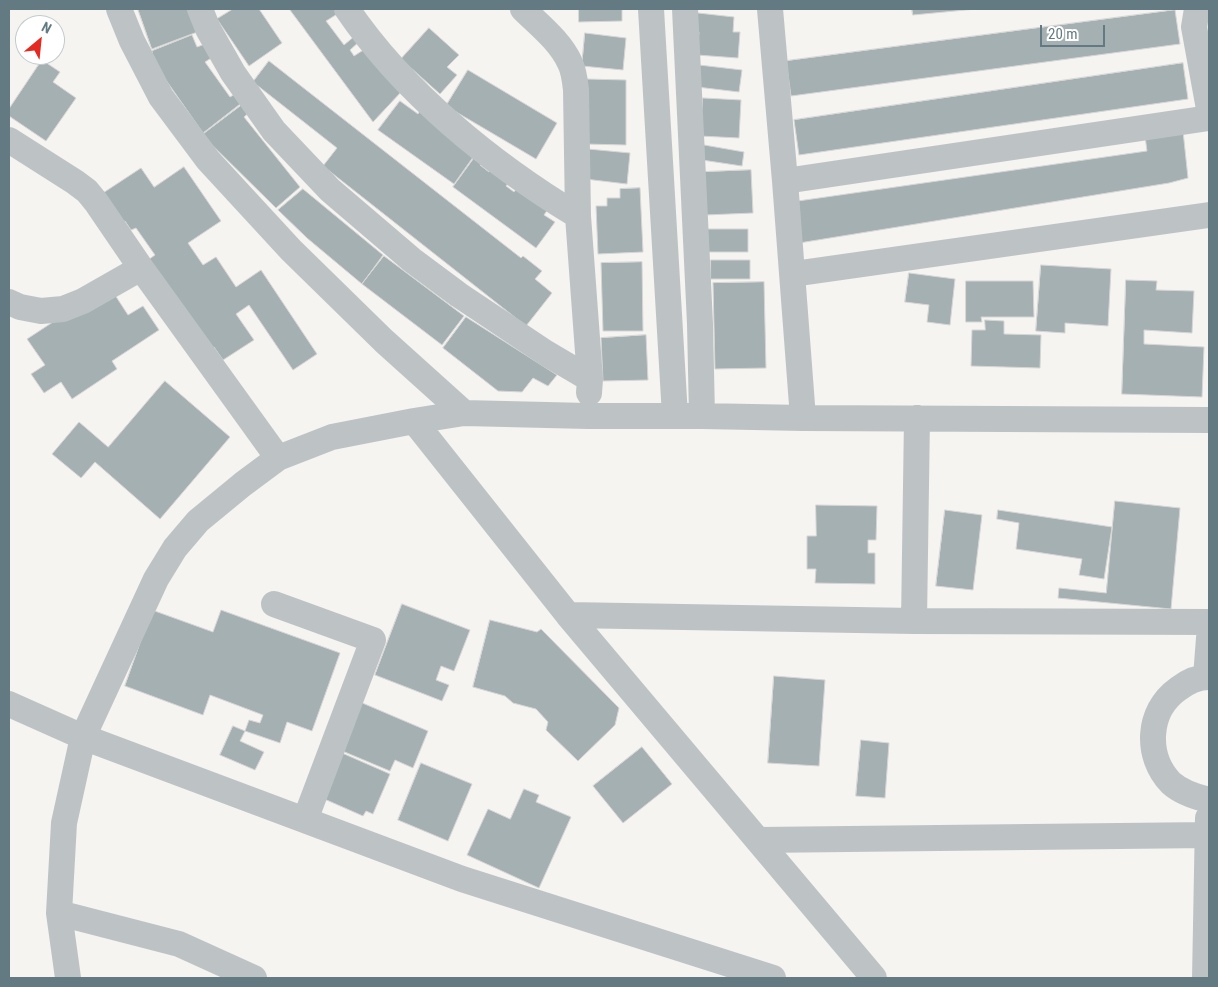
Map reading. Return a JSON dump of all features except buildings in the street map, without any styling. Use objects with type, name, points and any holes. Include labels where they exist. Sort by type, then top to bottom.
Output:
[{"type":"street","points":[[119,9],[132,41],[161,97],[208,160],[297,256],[384,341],[464,413]]},
{"type":"street","points":[[200,9],[208,29],[233,73],[274,131],[330,190],[412,260],[459,295],[546,353],[590,379]]},
{"type":"street","points":[[347,9],[383,56],[431,106],[512,172],[578,216]]},
{"type":"street","points":[[523,9],[564,52],[571,64],[574,77],[576,90],[578,216],[590,379],[588,416]]},
{"type":"street","points":[[651,9],[675,416]]},
{"type":"street","points":[[685,9],[700,314],[702,416]]},
{"type":"street","points":[[770,9],[793,274],[803,418]]},
{"type":"street","points":[[1200,22],[1209,109]]},
{"type":"street","points":[[785,181],[1209,118]]},
{"type":"street","points":[[9,140],[87,191],[278,458]]},
{"type":"street","points":[[793,274],[1209,215]]},
{"type":"street","points":[[9,302],[20,307],[41,311],[63,309],[141,268]]},
{"type":"street","points":[[68,978],[59,913],[64,823],[82,737],[156,579],[175,548],[198,521],[278,458],[332,438],[464,413],[588,416],[1209,420]]},
{"type":"street","points":[[914,621],[917,418]]},
{"type":"street","points":[[414,421],[568,615],[874,978]]},
{"type":"street","points":[[274,604],[373,640],[305,820]]},
{"type":"street","points":[[568,615],[914,621],[1209,622]]},
{"type":"street","points":[[1205,978],[1209,800],[1189,794],[1172,784],[1160,768],[1153,749],[1153,729],[1159,710],[1170,694],[1187,682],[1208,677],[1209,638]]},
{"type":"street","points":[[9,704],[82,737],[462,879],[773,978]]},
{"type":"street","points":[[758,840],[1208,835]]},
{"type":"street","points":[[59,913],[179,944],[254,978]]}]
